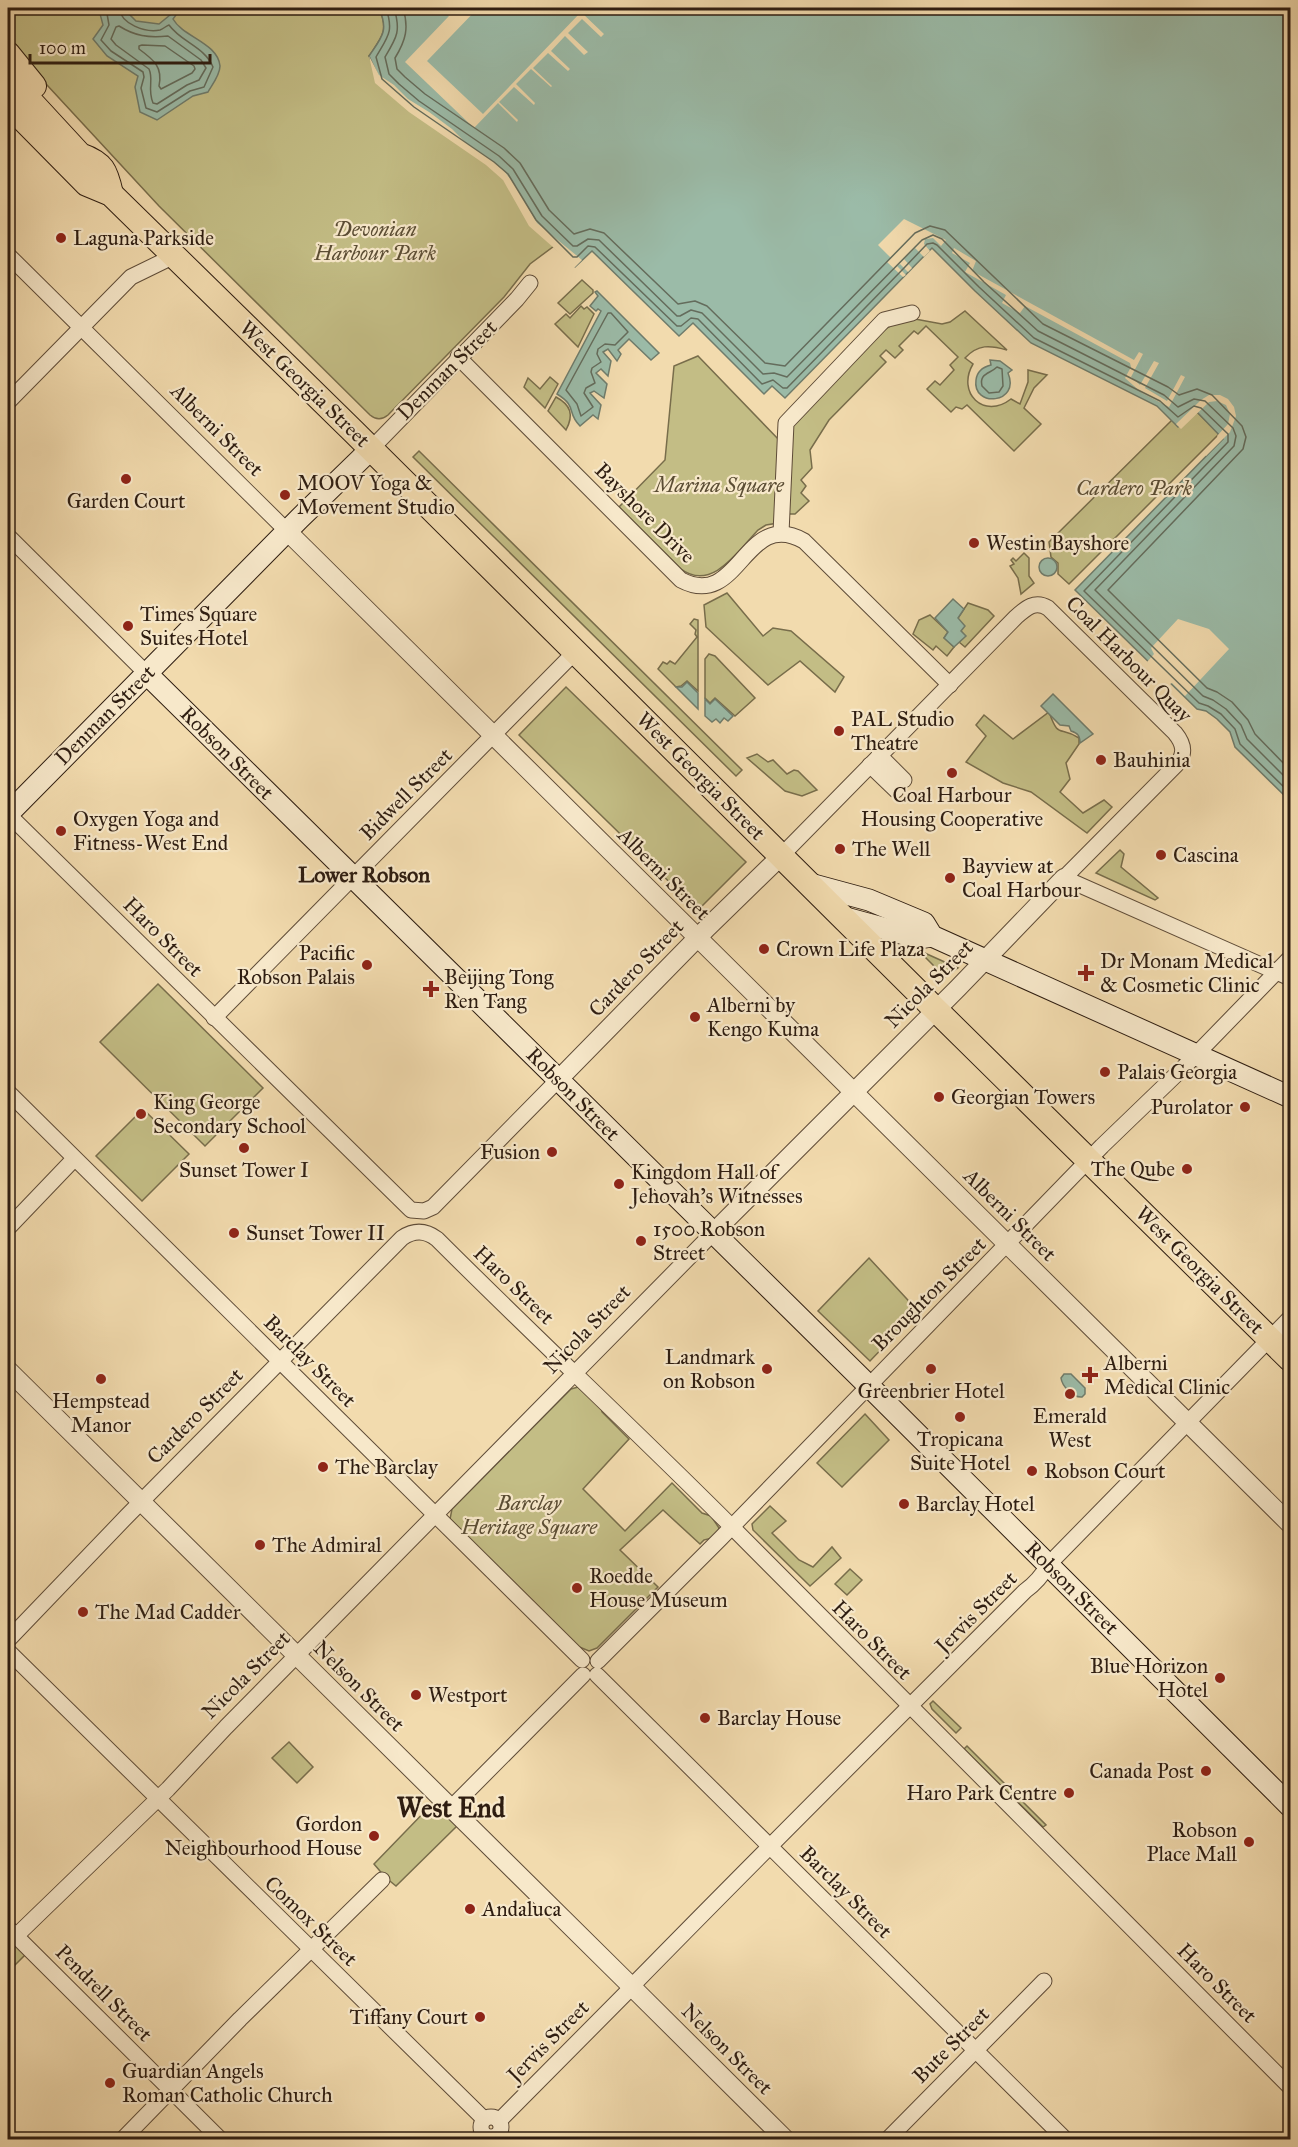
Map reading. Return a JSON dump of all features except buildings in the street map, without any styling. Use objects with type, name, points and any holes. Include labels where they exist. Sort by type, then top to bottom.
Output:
[{"type":"highway","points":[[8,54],[23,74],[85,141],[94,160]]},
{"type":"highway","name":"West Georgia Street","points":[[8,77],[80,155],[94,160],[106,173],[111,194]]},
{"type":"highway","name":"West Georgia Street","points":[[8,105],[87,184],[111,194],[371,448],[1290,1359]]},
{"type":"main road","name":"Denman Street","points":[[8,814],[371,448]]},
{"type":"main road","name":"Robson Street","points":[[146,673],[1290,1806]]},
{"type":"main road","points":[[810,884],[870,900],[924,923],[932,936]]},
{"type":"main road","points":[[842,917],[919,938],[932,936],[1290,1097]]},
{"type":"street","name":"Alberni Street","points":[[8,255],[1290,1524]]},
{"type":"street","points":[[8,402],[131,277],[174,256]]},
{"type":"street","name":"Denman Street","points":[[371,448],[530,283]]},
{"type":"street","points":[[912,313],[884,320],[786,423],[781,533],[793,535],[804,541],[950,685]]},
{"type":"street","name":"Bayshore Drive","points":[[458,357],[681,580],[696,586],[715,584],[767,536],[781,533]]},
{"type":"street","name":"Robson Street","points":[[8,536],[146,673]]},
{"type":"street","name":"Cardero Street","points":[[419,1212],[433,1207],[1023,611],[1038,604]]},
{"type":"street","name":"Coal Harbour Quay","points":[[1038,604],[1048,608],[1175,733],[1183,743],[1183,749]]},
{"type":"street","name":"Bidwell Street","points":[[214,1018],[576,651]]},
{"type":"street","name":"Nicola Street","points":[[12,1932],[157,1799],[713,1233],[986,960],[1176,765],[1181,759],[1183,749]]},
{"type":"street","points":[[874,760],[900,785]]},
{"type":"street","name":"Haro Street","points":[[8,814],[406,1207],[419,1212]]},
{"type":"street","points":[[1064,878],[1284,975]]},
{"type":"street","name":"Broughton Street","points":[[451,1808],[1008,1245],[1088,1160],[1196,1054],[1284,975],[1290,958]]},
{"type":"street","name":"Barclay Street","points":[[8,1092],[1066,2139]]},
{"type":"street","points":[[8,1228],[74,1159]]},
{"type":"street","name":"Cardero Street","points":[[8,1640],[140,1502],[402,1238],[412,1232],[419,1232]]},
{"type":"street","name":"Haro Street","points":[[419,1232],[428,1233],[437,1239],[731,1526],[1290,2087]]},
{"type":"street","name":"Jervis Street","points":[[492,2131],[769,1846],[1041,1576],[1048,1565],[1290,1318]]},
{"type":"street","name":"Nelson Street","points":[[8,1370],[786,2139]]},
{"type":"street","name":"Comox Street","points":[[8,1651],[492,2131]]},
{"type":"street","points":[[122,2139],[382,1880]]},
{"type":"street","name":"Pendrell Street","points":[[12,1932],[221,2139]]},
{"type":"street","name":"Bute Street","points":[[887,2139],[1044,1981]]},
{"type":"green space","name":"Devonian Harbour Park","points":[[8,8],[379,8],[384,28],[383,34],[369,56],[504,179],[554,246],[530,264],[504,297],[388,415],[381,419],[374,418],[159,206],[22,58],[8,38]]},
{"type":"green space","points":[[582,280],[593,290],[593,293],[570,314],[558,303]]},
{"type":"green space","points":[[581,306],[584,309],[587,307],[594,314],[578,347],[555,324],[566,314],[570,318]]},
{"type":"green space","points":[[965,311],[1007,350],[984,347],[975,350],[965,358],[973,364],[969,375],[970,393],[983,405],[1001,405],[1011,399],[1020,404],[1028,382],[1028,370],[1047,375],[1034,388],[1024,408],[1041,424],[1014,451],[967,405],[962,409],[956,407],[951,412],[927,389],[935,381],[940,385],[954,370],[950,365],[958,357],[926,326],[918,334],[914,331],[899,346],[903,350],[895,358],[886,350],[880,356],[886,362],[829,420],[810,450],[812,468],[801,480],[806,486],[801,493],[809,501],[795,514],[790,514],[786,510],[793,423],[882,331],[895,323],[915,319],[942,324],[950,322]]},
{"type":"green space","name":"Marina Square","points":[[698,356],[781,442],[778,523],[766,525],[758,530],[724,566],[703,576],[692,575],[681,569],[619,507],[665,460],[674,366]]},
{"type":"green space","points":[[550,377],[558,384],[545,408],[524,387],[528,378],[540,389]]},
{"type":"green space","points":[[556,397],[565,403],[570,411],[570,420],[566,430],[548,411]]},
{"type":"green space","name":"Cardero Park","points":[[1196,411],[1219,434],[1069,584],[1058,574],[1058,563],[1051,557],[1049,542],[1172,420],[1178,426]]},
{"type":"green space","points":[[419,451],[742,770],[736,776],[413,457]]},
{"type":"green space","points":[[1024,553],[1029,558],[1029,576],[1034,583],[1021,594],[1018,578],[1010,566],[1014,564],[1011,560],[1013,558],[1016,561]]},
{"type":"green space","points":[[727,593],[763,636],[773,628],[791,631],[844,677],[835,692],[800,661],[768,685],[706,627],[704,605]]},
{"type":"green space","points":[[968,603],[988,610],[994,616],[965,647],[959,642],[965,636],[961,631],[958,618]]},
{"type":"green space","points":[[930,615],[948,632],[944,638],[954,647],[947,656],[936,646],[933,650],[913,634],[919,620]]},
{"type":"green space","points":[[694,619],[698,620],[698,691],[687,681],[676,687],[658,669],[663,662],[667,664],[670,661],[675,664],[697,637],[696,630],[690,624]]},
{"type":"green space","points":[[709,654],[715,656],[755,698],[735,716],[715,698],[710,703],[705,698],[705,659]]},
{"type":"green space","points":[[566,687],[746,862],[698,910],[519,735]]},
{"type":"green space","points":[[1049,712],[1052,721],[1060,731],[1079,738],[1079,744],[1066,763],[1070,779],[1060,792],[1083,813],[1104,800],[1112,807],[1087,833],[1031,792],[1003,783],[966,762],[986,736],[976,725],[984,715],[1013,739]]},
{"type":"green space","points":[[757,754],[768,762],[773,760],[787,774],[794,770],[798,771],[817,790],[802,796],[785,791],[747,758]]},
{"type":"green space","points":[[1120,850],[1124,854],[1121,867],[1158,898],[1155,900],[1096,873]]},
{"type":"green space","points":[[918,950],[958,968],[945,977]]},
{"type":"green space","points":[[158,984],[263,1088],[205,1146],[100,1042]]},
{"type":"green space","points":[[143,1109],[189,1154],[142,1201],[96,1156]]},
{"type":"green space","points":[[869,1258],[918,1311],[870,1361],[818,1311]]},
{"type":"green space","name":"Barclay Heritage Square","points":[[578,1387],[601,1407],[602,1412],[629,1439],[583,1489],[625,1531],[672,1483],[702,1513],[711,1516],[719,1528],[714,1536],[700,1544],[663,1510],[620,1550],[658,1587],[597,1648],[589,1651],[577,1646],[450,1519],[452,1509],[571,1389]]},
{"type":"green space","points":[[865,1414],[889,1440],[842,1487],[817,1463]]},
{"type":"green space","points":[[770,1506],[786,1521],[772,1533],[799,1560],[813,1567],[832,1547],[841,1558],[810,1586],[753,1530],[752,1524]]},
{"type":"green space","points":[[850,1569],[862,1580],[847,1595],[835,1584]]},
{"type":"green space","points":[[933,1701],[961,1728],[956,1733],[932,1709],[930,1704]]},
{"type":"green space","points":[[289,1742],[313,1767],[297,1783],[272,1758]]},
{"type":"green space","points":[[967,1746],[1046,1825],[1043,1827],[964,1749]]},
{"type":"green space","points":[[434,1802],[458,1825],[396,1886],[374,1864]]},
{"type":"green space","points":[[8,1938],[25,1955],[8,1972]]},
{"type":"water","points":[[123,8],[136,21],[159,24],[170,15],[169,8],[181,8],[173,19],[184,31],[213,51],[218,58],[219,73],[208,92],[193,96],[157,120],[140,112],[135,87],[138,76],[107,56],[93,39],[103,25],[99,10]]},
{"type":"water","points":[[379,8],[1290,8],[1290,801],[1235,747],[1230,732],[1217,719],[1206,711],[1197,709],[1075,590],[1223,439],[1197,412],[1178,427],[1157,406],[1031,343],[932,248],[785,398],[772,386],[764,394],[693,323],[679,336],[592,251],[575,267],[531,224],[504,179],[491,167],[384,89],[369,56],[383,34],[384,28]]},
{"type":"water","points":[[597,291],[659,353],[651,360],[629,339],[618,350],[621,354],[617,361],[608,349],[603,352],[611,361],[608,376],[601,369],[596,373],[607,384],[604,398],[594,391],[590,393],[601,405],[598,419],[593,415],[580,426],[573,417],[570,406],[557,394],[601,311],[598,309],[596,311],[590,306],[598,296],[595,292]]},
{"type":"water","points":[[990,360],[1000,361],[1012,370],[1008,373],[1010,383],[1008,391],[995,399],[981,395],[977,389],[978,374],[983,368],[991,365]]},
{"type":"water","points":[[1044,558],[1052,558],[1057,563],[1055,574],[1044,576],[1039,571],[1039,563]]},
{"type":"water","points":[[953,599],[964,609],[958,618],[965,626],[961,631],[966,636],[954,647],[944,638],[948,632],[935,618]]},
{"type":"water","points":[[687,682],[698,693],[698,709],[676,687],[682,687]]},
{"type":"water","points":[[1053,694],[1093,734],[1080,743],[1080,738],[1071,731],[1069,726],[1060,725],[1041,706]]},
{"type":"water","points":[[705,699],[710,704],[715,699],[733,716],[728,721],[724,718],[720,723],[716,719],[712,722],[705,716]]},
{"type":"water","points":[[1064,1374],[1071,1374],[1085,1388],[1085,1394],[1082,1397],[1075,1396],[1066,1388],[1061,1378]]},
{"type":"pier","points":[[440,8],[453,8],[458,11],[462,8],[478,8],[427,61],[483,114],[581,12],[604,34],[601,37],[582,19],[568,33],[588,52],[584,55],[565,36],[551,51],[570,69],[568,71],[548,53],[533,68],[551,87],[531,69],[516,84],[535,103],[534,105],[514,87],[499,102],[518,120],[517,122],[498,103],[474,128],[405,62],[449,16]]},
{"type":"pier","points":[[369,56],[379,75],[504,171],[516,186],[537,223],[582,260],[573,269],[529,226],[503,180],[486,165],[409,112],[375,83]]},
{"type":"pier","points":[[904,219],[946,240],[941,246],[933,238],[925,239],[924,244],[930,251],[924,257],[915,248],[904,259],[912,268],[908,272],[900,264],[897,266],[906,275],[903,277],[887,262],[891,258],[878,245]]},
{"type":"pier","points":[[954,248],[976,261],[972,271],[1134,360],[1139,352],[1143,354],[1131,377],[1140,385],[1154,361],[1159,363],[1145,388],[1167,401],[1181,375],[1185,377],[1169,407],[1142,393],[1125,378],[1131,367],[1130,363],[1025,306],[1020,313],[1002,303],[1006,295],[965,272],[970,263],[952,253]]},
{"type":"pier","points":[[1209,395],[1220,395],[1228,399],[1234,407],[1236,416],[1230,432],[1206,456],[1204,454],[1219,439],[1217,436],[1228,424],[1230,414],[1226,405],[1217,401],[1209,402],[1181,429],[1176,424]]},
{"type":"pier","points":[[1178,619],[1209,629],[1229,649],[1185,696],[1172,683],[1168,685],[1147,662],[1154,654],[1151,648]]},
{"type":"place","name":"Laguna Parkside","points":[[61,238]]},
{"type":"place","name":"Garden Court","points":[[126,479]]},
{"type":"place","name":"MOOV Yoga & Movement Studio","points":[[285,495]]},
{"type":"place","name":"Westin Bayshore","points":[[974,543]]},
{"type":"place","name":"Times Square Suites Hotel","points":[[128,626]]},
{"type":"place","name":"PAL Studio Theatre","points":[[839,731]]},
{"type":"place","name":"Bauhinia","points":[[1101,760]]},
{"type":"place","name":"Coal Harbour Housing Cooperative","points":[[952,773]]},
{"type":"place","name":"Oxygen Yoga and Fitness-West End","points":[[61,831]]},
{"type":"place","name":"The Well","points":[[840,849]]},
{"type":"place","name":"Cascina","points":[[1161,855]]},
{"type":"place","name":"Bayview at Coal Harbour","points":[[950,878]]},
{"type":"place","name":"Crown Life Plaza","points":[[764,949]]},
{"type":"place","name":"Pacific Robson Palais","points":[[367,965]]},
{"type":"place","name":"Dr Monam Medical & Cosmetic Clinic","points":[[1086,973]]},
{"type":"place","name":"Beijing Tong Ren Tang","points":[[431,989]]},
{"type":"place","name":"Alberni by Kengo Kuma","points":[[695,1017]]},
{"type":"place","name":"Palais Georgia","points":[[1105,1072]]},
{"type":"place","name":"Georgian Towers","points":[[939,1097]]},
{"type":"place","name":"Purolator","points":[[1245,1107]]},
{"type":"place","name":"King George Secondary School","points":[[141,1114]]},
{"type":"place","name":"Sunset Tower I","points":[[244,1148]]},
{"type":"place","name":"Fusion","points":[[552,1152]]},
{"type":"place","name":"The Qube","points":[[1187,1169]]},
{"type":"place","name":"Kingdom Hall of Jehovah's Witnesses","points":[[619,1184]]},
{"type":"place","name":"Sunset Tower II","points":[[234,1233]]},
{"type":"place","name":"1500 Robson Street","points":[[641,1241]]},
{"type":"place","name":"Landmark on Robson","points":[[767,1369]]},
{"type":"place","name":"Greenbrier Hotel","points":[[931,1369]]},
{"type":"place","name":"Alberni Medical Clinic","points":[[1090,1375]]},
{"type":"place","name":"Hempstead Manor","points":[[101,1379]]},
{"type":"place","name":"Emerald West","points":[[1070,1394]]},
{"type":"place","name":"Tropicana Suite Hotel","points":[[960,1417]]},
{"type":"place","name":"The Barclay","points":[[323,1467]]},
{"type":"place","name":"Robson Court","points":[[1032,1471]]},
{"type":"place","name":"Barclay Hotel","points":[[904,1504]]},
{"type":"place","name":"The Admiral","points":[[260,1545]]},
{"type":"place","name":"Roedde House Museum","points":[[577,1588]]},
{"type":"place","name":"The Mad Cadder","points":[[83,1612]]},
{"type":"place","name":"Blue Horizon Hotel","points":[[1220,1678]]},
{"type":"place","name":"Westport","points":[[416,1695]]},
{"type":"place","name":"Barclay House","points":[[705,1718]]},
{"type":"place","name":"Canada Post","points":[[1206,1771]]},
{"type":"place","name":"Haro Park Centre","points":[[1069,1793]]},
{"type":"place","name":"Gordon Neighbourhood House","points":[[374,1836]]},
{"type":"place","name":"Robson Place Mall","points":[[1249,1842]]},
{"type":"place","name":"Andaluca","points":[[470,1909]]},
{"type":"place","name":"Tiffany Court","points":[[480,2017]]},
{"type":"place","name":"Guardian Angels Roman Catholic Church","points":[[110,2083]]},
{"type":"district","name":"Lower Robson","points":[[364,874]]},
{"type":"district","name":"West End","points":[[451,1808]]}]
